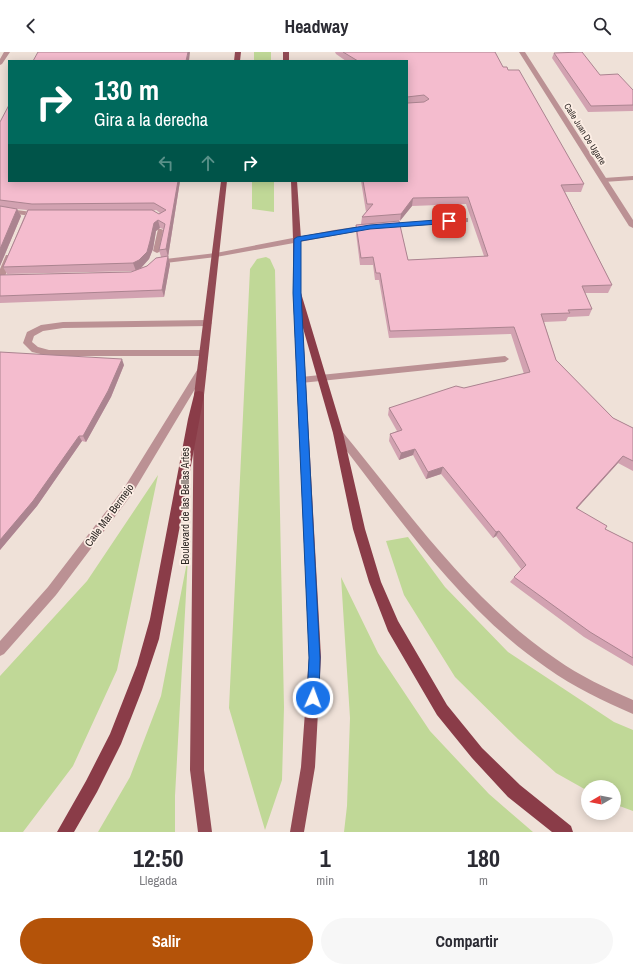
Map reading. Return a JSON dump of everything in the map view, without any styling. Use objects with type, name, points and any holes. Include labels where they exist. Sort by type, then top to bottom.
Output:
[{"type":"highway","points":[[297,293],[338,433],[359,529],[375,582],[394,626],[442,710],[477,753],[514,791],[565,832]]},
{"type":"highway","points":[[65,832],[89,794],[124,721],[152,638],[169,555],[185,459],[199,395]]},
{"type":"main road","name":"Boulevard de las Bellas Artes","points":[[205,832],[197,770],[199,395],[224,182]]},
{"type":"main road","points":[[294,182],[297,239],[297,293],[315,658],[309,764],[303,802],[296,832]]},
{"type":"street","points":[[0,63],[7,52]]},
{"type":"street","name":"Calle Juan De Ugarte","points":[[522,52],[633,226]]},
{"type":"street","points":[[604,180],[633,178]]},
{"type":"street","points":[[0,210],[26,218],[45,215]]},
{"type":"street","points":[[161,231],[153,265],[370,227],[465,220]]},
{"type":"street","points":[[12,250],[0,279],[16,279]]},
{"type":"street","points":[[204,353],[49,353],[35,350],[27,343],[30,334],[41,328],[62,325],[208,323]]},
{"type":"street","points":[[301,380],[506,359]]},
{"type":"street","name":"Calle Mar Bermejo","points":[[0,650],[52,591],[128,491],[202,369]]},
{"type":"street","points":[[338,433],[449,571],[504,626],[551,664],[606,695],[633,707]]},
{"type":"green space","points":[[254,52],[271,52],[271,60],[254,60]]},
{"type":"green space","points":[[252,182],[274,182],[274,212],[252,209]]},
{"type":"green space","points":[[266,257],[270,259],[275,270],[284,707],[282,780],[265,830],[229,708],[250,269],[257,259]]},
{"type":"green space","points":[[158,475],[117,670],[73,766],[23,832],[0,832],[0,676],[87,581]]},
{"type":"green space","points":[[408,537],[445,587],[508,652],[614,722],[633,730],[633,811],[621,807],[621,780],[581,780],[581,787],[556,773],[518,739],[455,677],[404,595],[386,541]]},
{"type":"green space","points":[[188,557],[175,796],[175,832],[98,832],[130,777],[161,696]]},
{"type":"green space","points":[[341,577],[378,653],[430,731],[489,794],[533,832],[344,832],[347,806],[350,718]]},
{"type":"building","points":[[38,52],[188,52],[186,60],[34,60]]},
{"type":"building","points":[[343,52],[495,52],[503,67],[507,67],[508,70],[519,70],[584,184],[561,185],[612,285],[582,286],[592,309],[568,310],[570,313],[541,314],[556,360],[613,418],[633,428],[633,461],[623,456],[576,508],[607,526],[605,529],[633,543],[633,658],[590,632],[514,577],[526,565],[499,531],[496,532],[443,467],[428,472],[415,449],[401,453],[390,434],[402,430],[389,408],[456,386],[464,388],[530,372],[514,327],[390,331],[380,273],[376,273],[373,257],[361,258],[356,225],[399,221],[408,260],[488,256],[468,197],[413,198],[401,214],[362,217],[373,204],[367,204],[363,182],[408,182],[408,103],[424,102],[429,99],[424,95],[408,97],[408,60],[356,60]]},
{"type":"building","points":[[582,52],[600,75],[618,74],[633,90],[633,105],[591,106],[554,53]]},
{"type":"building","points":[[8,107],[8,182],[178,182],[166,249],[159,250],[165,224],[158,220],[154,223],[147,252],[139,260],[133,263],[3,267],[28,210],[152,210],[159,214],[166,210],[154,203],[32,204],[0,200],[0,122]]},
{"type":"building","points":[[0,206],[17,209],[0,249]]},
{"type":"building","points":[[168,256],[162,290],[0,296],[0,275],[131,272],[147,266],[156,258]]},
{"type":"building","points":[[0,352],[122,359],[108,391],[83,436],[79,436],[33,501],[0,540]]},
{"type":"route","points":[[313,698],[315,658],[297,293],[297,239],[370,227],[449,221]]}]
